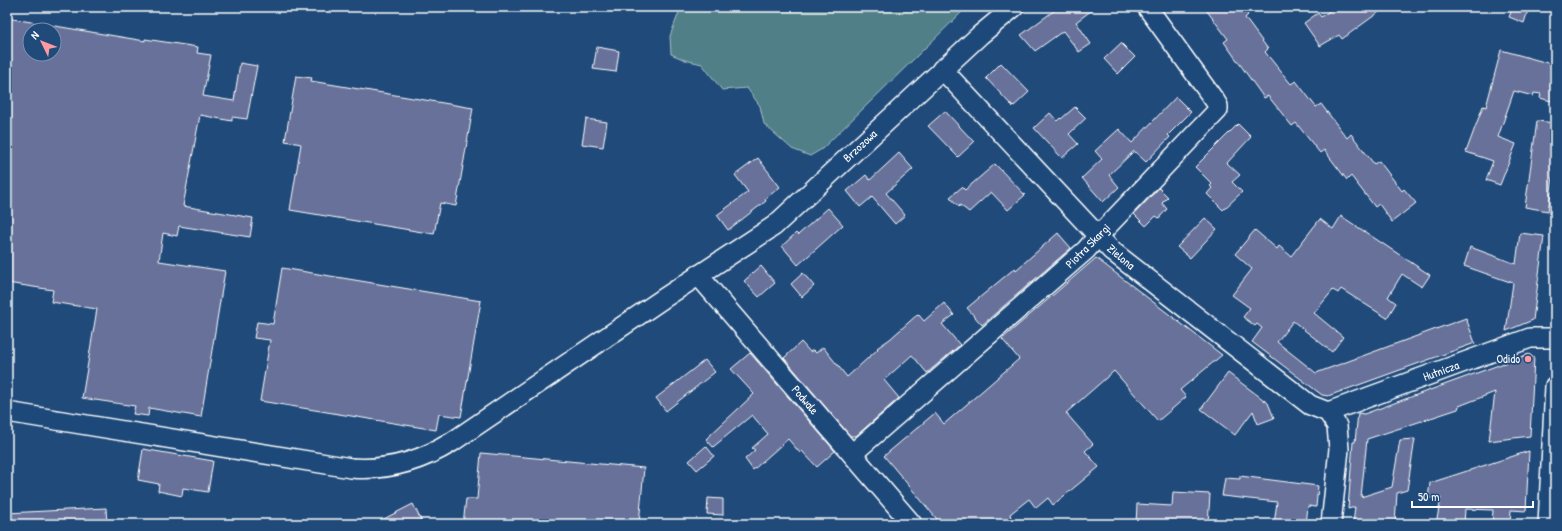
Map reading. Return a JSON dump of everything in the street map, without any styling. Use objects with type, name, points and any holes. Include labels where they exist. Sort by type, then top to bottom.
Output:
[{"type":"street","name":"Brzozowa","points":[[7,412],[351,468],[395,466],[426,456],[452,442],[698,275],[751,243],[774,226],[942,69],[1014,7]]},
{"type":"street","name":"Piotra Skargi","points":[[852,454],[1086,250],[1218,110],[1218,106],[1215,101],[1147,7]]},
{"type":"street","name":"Zielona","points":[[942,69],[1112,251],[1310,405],[1328,412]]},
{"type":"street","name":"Podwale","points":[[698,275],[912,524]]},
{"type":"street","name":"Hutnicza","points":[[1328,412],[1530,338],[1555,338]]},
{"type":"street","points":[[1548,524],[1555,386]]},
{"type":"street","points":[[1328,412],[1337,426],[1339,449],[1331,524]]},
{"type":"green space","points":[[681,7],[967,7],[822,149],[810,156],[792,149],[764,124],[760,106],[747,88],[722,90],[702,64],[685,60],[671,54],[670,36]]},
{"type":"building","points":[[1059,7],[1096,7],[1076,22],[1091,44],[1079,52],[1063,31],[1035,51],[1021,35]]},
{"type":"building","points":[[1204,7],[1242,7],[1248,15],[1245,18],[1268,49],[1265,52],[1291,84],[1296,81],[1316,107],[1321,104],[1347,138],[1351,134],[1374,164],[1379,161],[1402,191],[1404,189],[1416,203],[1392,222],[1379,204],[1375,207],[1351,176],[1347,180],[1324,150],[1320,153],[1296,123],[1292,126],[1268,96],[1264,98],[1224,42],[1228,39]]},
{"type":"building","points":[[1335,7],[1386,7],[1342,39],[1339,35],[1320,46],[1304,23],[1318,13],[1321,17]]},
{"type":"building","points":[[1513,7],[1529,7],[1524,23],[1509,17]]},
{"type":"building","points":[[7,18],[31,22],[22,22],[22,62],[62,62],[62,27],[145,41],[145,39],[198,47],[197,53],[211,55],[203,96],[234,101],[240,63],[257,66],[247,119],[232,117],[232,121],[200,115],[183,206],[253,218],[250,237],[179,226],[177,236],[163,233],[159,261],[225,271],[201,417],[149,408],[148,416],[133,414],[135,406],[82,398],[97,309],[51,302],[53,290],[7,283]]},
{"type":"building","points":[[1121,43],[1135,57],[1118,74],[1104,59]]},
{"type":"building","points":[[597,47],[619,51],[616,72],[593,69]]},
{"type":"building","points":[[1501,50],[1555,65],[1555,102],[1540,98],[1541,94],[1534,93],[1533,96],[1514,91],[1498,137],[1516,144],[1500,185],[1486,180],[1493,161],[1466,152],[1483,106],[1486,107]]},
{"type":"building","points":[[1001,63],[1029,92],[1013,107],[986,78]]},
{"type":"building","points":[[296,76],[312,78],[311,81],[473,108],[456,206],[440,203],[434,234],[290,210],[301,144],[285,141]]},
{"type":"building","points":[[1176,97],[1191,112],[1168,135],[1170,137],[1146,162],[1134,151],[1109,175],[1119,187],[1103,202],[1082,178],[1102,159],[1095,151],[1119,129],[1132,143]]},
{"type":"building","points":[[1075,107],[1086,118],[1069,134],[1078,144],[1062,158],[1034,128],[1050,113],[1057,121]]},
{"type":"building","points":[[945,111],[974,142],[958,157],[928,126]]},
{"type":"building","points":[[586,119],[607,122],[603,147],[582,144]]},
{"type":"building","points":[[1537,121],[1555,123],[1555,164],[1548,211],[1525,207]]},
{"type":"building","points":[[1238,124],[1251,137],[1227,163],[1240,175],[1232,182],[1242,192],[1223,210],[1207,194],[1212,188],[1210,186],[1212,184],[1195,167]]},
{"type":"building","points":[[899,153],[913,169],[886,193],[905,215],[895,224],[872,197],[860,207],[847,191],[866,175],[870,180]]},
{"type":"building","points":[[758,158],[780,187],[765,199],[766,201],[728,230],[717,215],[748,192],[735,175]]},
{"type":"building","points":[[995,164],[1025,195],[1008,210],[991,192],[969,212],[960,205],[959,207],[950,197],[962,187],[965,190]]},
{"type":"building","points":[[1159,188],[1168,197],[1162,203],[1167,209],[1159,218],[1156,216],[1146,226],[1134,214]]},
{"type":"building","points":[[828,208],[843,225],[798,265],[782,246],[796,233],[798,235]]},
{"type":"building","points":[[1341,216],[1430,275],[1422,287],[1402,274],[1388,297],[1396,303],[1387,318],[1341,289],[1338,293],[1333,290],[1314,313],[1343,337],[1332,352],[1293,321],[1277,342],[1316,373],[1466,318],[1475,343],[1328,396],[1322,395],[1252,342],[1262,328],[1257,324],[1255,326],[1243,317],[1250,308],[1232,295],[1252,269],[1235,254],[1255,230],[1277,249],[1279,246],[1291,256],[1320,219],[1333,229]]},
{"type":"building","points":[[1205,218],[1217,229],[1190,258],[1177,247]]},
{"type":"building","points":[[1058,233],[1071,248],[982,325],[967,308],[1015,268],[1016,270]]},
{"type":"building","points":[[1520,233],[1544,236],[1533,320],[1506,331],[1513,283],[1464,266],[1470,247],[1516,264]]},
{"type":"building","points":[[1096,258],[1222,355],[1180,390],[1186,397],[1158,421],[1114,371],[1066,413],[1093,444],[1085,451],[1099,467],[1053,505],[1048,498],[1036,508],[1029,499],[1010,514],[1013,524],[941,524],[884,456],[935,413],[944,424],[1019,359],[1002,339]]},
{"type":"building","points":[[761,266],[775,283],[759,297],[744,281]]},
{"type":"building","points":[[282,268],[481,301],[461,417],[439,414],[436,430],[260,401],[270,340],[254,338],[257,322],[273,324]]},
{"type":"building","points":[[803,273],[814,286],[802,297],[791,284]]},
{"type":"building","points":[[944,303],[954,315],[942,324],[960,345],[927,373],[912,355],[884,380],[899,398],[856,436],[850,436],[784,358],[801,342],[810,352],[813,350],[816,353],[823,347],[847,377],[878,349],[877,348],[890,339],[918,314],[924,321]]},
{"type":"building","points":[[750,353],[835,451],[817,467],[802,451],[800,453],[788,439],[753,470],[745,459],[755,450],[752,448],[768,434],[752,415],[713,447],[706,439],[754,394],[731,369]]},
{"type":"building","points":[[1529,354],[1534,358],[1530,436],[1489,441],[1495,392],[1459,406],[1458,409],[1367,439],[1361,497],[1392,487],[1400,440],[1415,439],[1407,490],[1397,493],[1395,524],[1353,524],[1355,507],[1348,509],[1353,442],[1355,442],[1358,413],[1364,414]]},
{"type":"building","points":[[705,360],[715,372],[666,411],[656,398]]},
{"type":"building","points":[[1228,373],[1268,403],[1274,418],[1258,424],[1253,411],[1235,435],[1201,409]]},
{"type":"building","points":[[706,446],[714,456],[697,470],[689,461]]},
{"type":"building","points":[[143,449],[213,461],[208,492],[183,488],[182,496],[158,491],[159,484],[138,480]]},
{"type":"building","points":[[1529,451],[1526,511],[1511,510],[1510,524],[1492,524],[1493,510],[1465,509],[1464,524],[1436,524],[1441,498],[1428,498],[1430,483]]},
{"type":"building","points":[[481,453],[644,468],[639,524],[463,524],[466,499],[477,499]]},
{"type":"building","points":[[1240,476],[1318,486],[1316,507],[1308,506],[1306,524],[1274,524],[1277,502],[1222,496],[1225,478],[1240,479]]},
{"type":"building","points":[[1173,492],[1210,494],[1208,524],[1136,524],[1137,504],[1172,506]]},
{"type":"building","points":[[708,498],[723,499],[723,515],[707,514]]},
{"type":"building","points":[[413,504],[423,524],[374,524]]},
{"type":"building","points":[[106,508],[107,524],[7,524],[7,513]]},
{"type":"place","name":"Odido","points":[[1528,359]]}]
